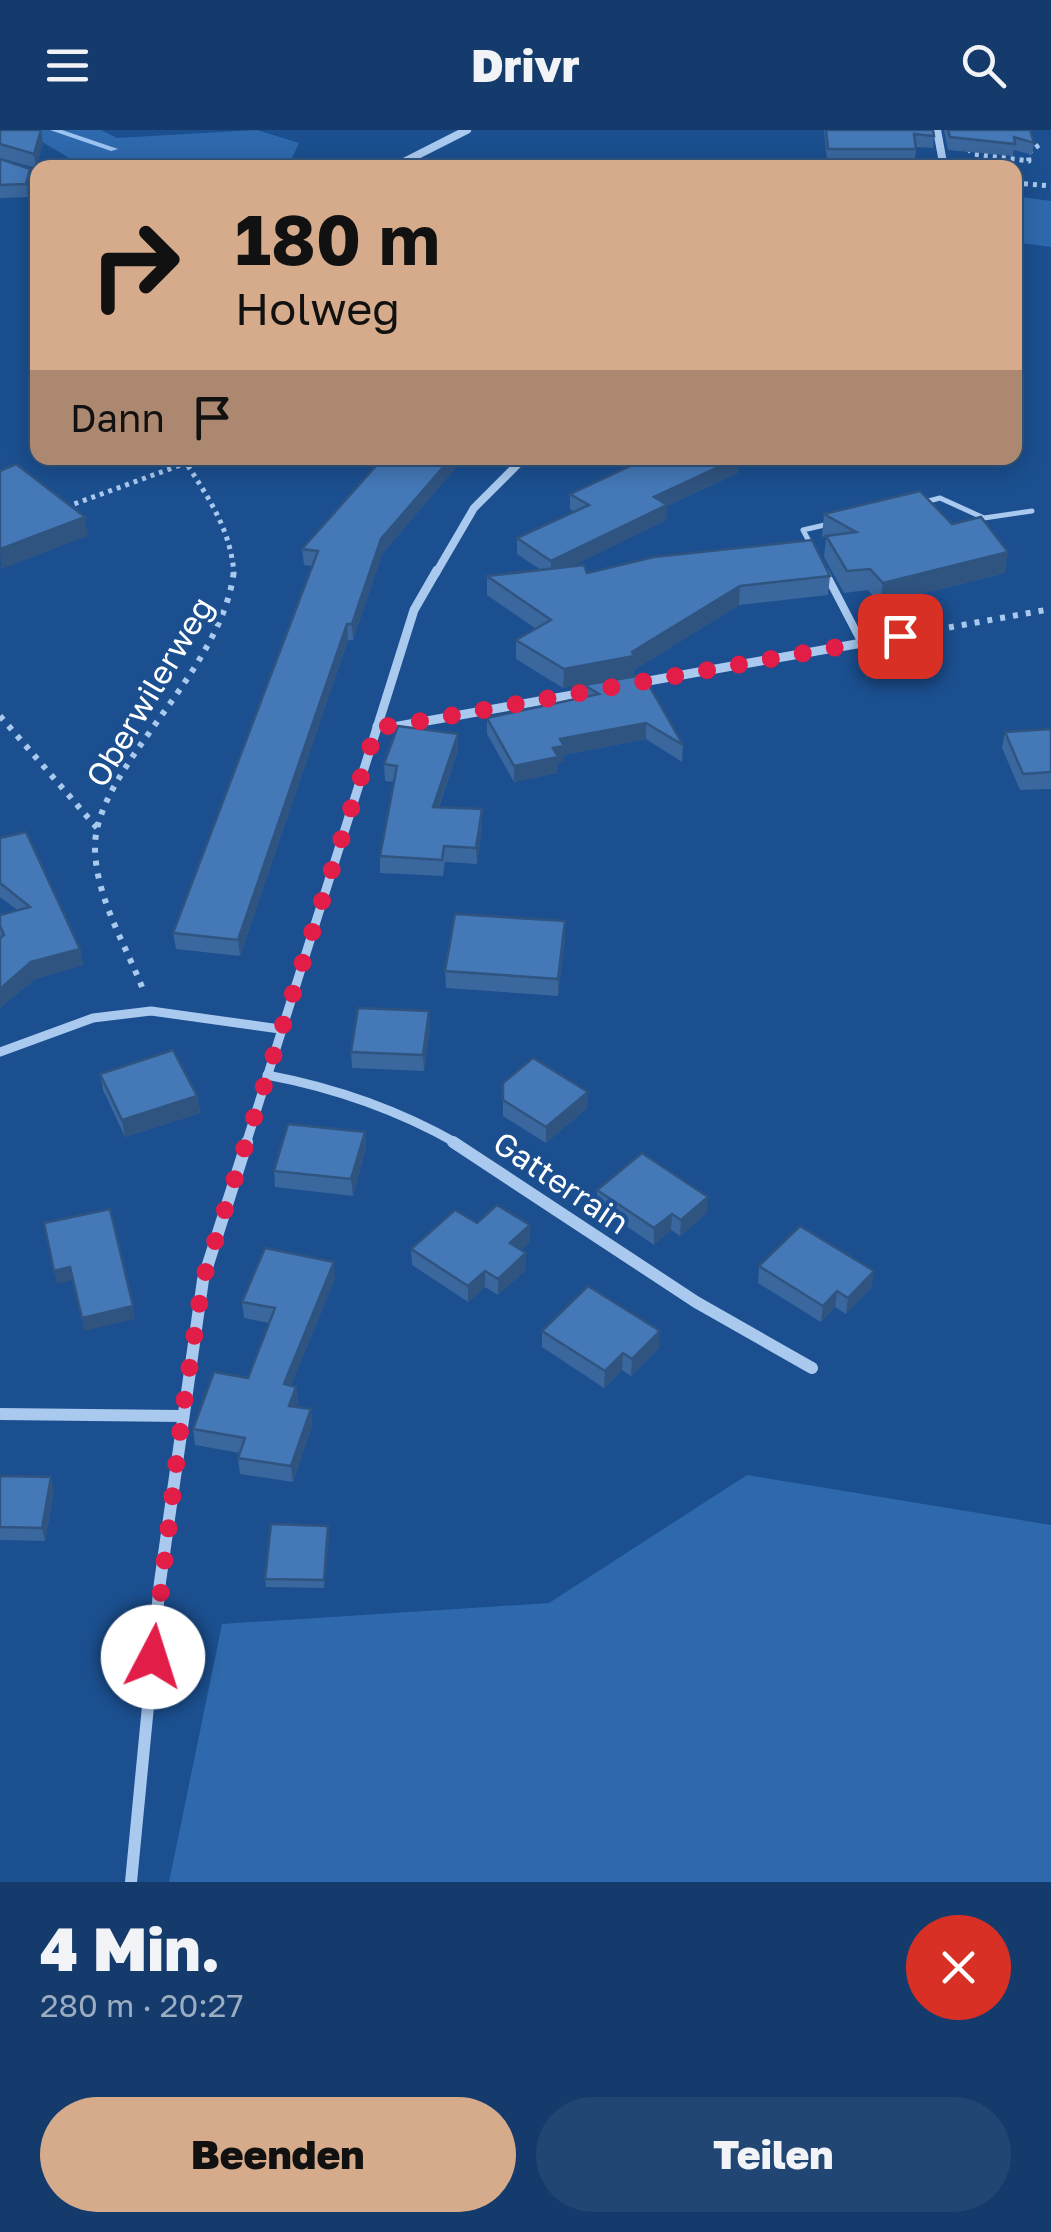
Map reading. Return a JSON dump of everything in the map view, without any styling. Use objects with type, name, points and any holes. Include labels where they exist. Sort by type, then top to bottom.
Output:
[{"type":"street","points":[[408,160],[467,130]]},
{"type":"street","points":[[936,130],[942,160]]},
{"type":"street","points":[[0,164],[30,173]]},
{"type":"street","points":[[131,1882],[160,1582],[203,1280],[414,610],[474,508],[517,465]]},
{"type":"street","points":[[628,685],[862,643]]},
{"type":"street","points":[[377,726],[608,688]]},
{"type":"street","points":[[0,1052],[93,1018],[152,1012],[280,1029]]},
{"type":"street","name":"Gatterrain","points":[[267,1076],[305,1080],[435,1129],[683,1294],[812,1368]]},
{"type":"street","points":[[0,1414],[182,1416]]},
{"type":"lane","points":[[906,506],[940,498],[984,518],[1032,511]]},
{"type":"lane","points":[[838,522],[803,530],[862,643]]},
{"type":"path","points":[[1022,160],[1029,161],[1028,152],[1039,146]]},
{"type":"path","points":[[968,150],[973,154],[1021,160]]},
{"type":"path","points":[[1022,184],[1051,186]]},
{"type":"path","points":[[52,513],[172,465]]},
{"type":"path","name":"Oberwilerweg","points":[[152,1012],[98,871],[98,829],[117,786],[221,628],[232,601],[232,544],[212,498],[189,465]]},
{"type":"path","points":[[862,643],[1051,609]]},
{"type":"path","points":[[0,716],[98,829]]},
{"type":"shaded area","points":[[22,130],[101,130],[117,138],[257,130],[299,143],[291,160],[73,160]]},
{"type":"shaded area","points":[[1022,197],[1051,201],[1051,247],[1022,243]]},
{"type":"shaded area","points":[[747,1475],[1051,1525],[1051,1882],[169,1882],[222,1624],[549,1603]]},
{"type":"building","points":[[0,130],[41,130],[34,154],[0,144]]},
{"type":"building","points":[[826,130],[933,130],[934,136],[914,134],[916,149],[828,149]]},
{"type":"building","points":[[948,130],[1030,130],[1034,143],[1014,137],[1015,144],[950,137]]},
{"type":"building","points":[[0,159],[30,169],[26,184],[0,185]]},
{"type":"building","points":[[16,464],[85,517],[0,549],[0,471]]},
{"type":"building","points":[[377,465],[445,465],[381,539],[352,624],[347,624],[238,940],[173,933],[318,551],[302,549]]},
{"type":"building","points":[[632,465],[723,465],[654,497],[667,505],[551,561],[517,538],[589,505],[570,494]]},
{"type":"building","points":[[920,491],[952,524],[981,517],[1008,552],[883,583],[870,569],[847,571],[826,536],[856,532],[824,514]]},
{"type":"building","points":[[812,540],[830,576],[740,586],[632,652],[634,656],[564,669],[516,640],[551,620],[487,576],[584,565],[587,573],[654,557]]},
{"type":"building","points":[[643,675],[683,745],[646,723],[560,739],[564,746],[553,748],[558,757],[514,766],[487,718],[599,694],[584,685]]},
{"type":"building","points":[[398,726],[458,734],[433,807],[482,809],[476,848],[444,846],[442,860],[380,856],[397,766],[384,764]]},
{"type":"building","points":[[1051,729],[1051,772],[1023,774],[1005,732]]},
{"type":"building","points":[[26,832],[80,949],[31,962],[0,989],[0,938],[4,935],[0,915],[30,907],[0,883],[0,838]]},
{"type":"building","points":[[455,914],[565,921],[558,979],[445,971]]},
{"type":"building","points":[[358,1008],[429,1011],[423,1055],[351,1052]]},
{"type":"building","points":[[173,1050],[197,1096],[122,1120],[100,1074]]},
{"type":"building","points":[[533,1058],[588,1092],[546,1127],[503,1100],[503,1083]]},
{"type":"building","points":[[288,1124],[365,1132],[351,1179],[274,1171]]},
{"type":"building","points":[[642,1153],[708,1197],[681,1220],[672,1214],[654,1228],[597,1190]]},
{"type":"building","points":[[497,1205],[530,1225],[510,1243],[526,1253],[498,1279],[485,1271],[468,1286],[411,1249],[455,1210],[477,1223]]},
{"type":"building","points":[[110,1209],[133,1306],[82,1318],[70,1267],[54,1271],[44,1223]]},
{"type":"building","points":[[800,1226],[874,1271],[848,1298],[837,1291],[823,1306],[759,1266]]},
{"type":"building","points":[[265,1248],[334,1262],[284,1384],[296,1387],[289,1406],[311,1409],[291,1466],[238,1458],[245,1438],[193,1429],[214,1372],[248,1378],[275,1308],[242,1302]]},
{"type":"building","points":[[588,1286],[660,1331],[632,1359],[623,1353],[605,1371],[542,1331]]},
{"type":"building","points":[[0,1476],[51,1477],[42,1528],[0,1527]]},
{"type":"building","points":[[271,1524],[328,1526],[324,1580],[265,1579]]},
{"type":"waterway","points":[[54,130],[114,149]]},
{"type":"route","points":[[153,1657],[203,1280],[377,726],[900,636]]}]
